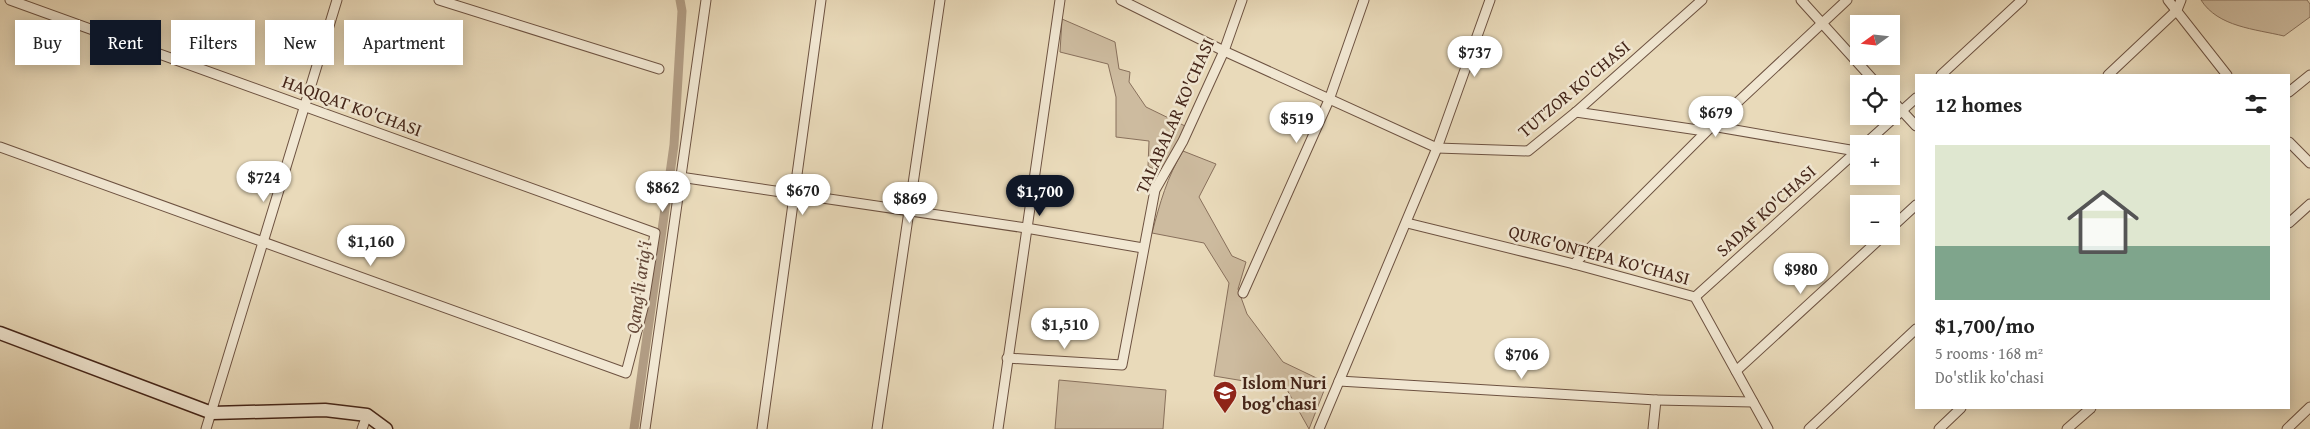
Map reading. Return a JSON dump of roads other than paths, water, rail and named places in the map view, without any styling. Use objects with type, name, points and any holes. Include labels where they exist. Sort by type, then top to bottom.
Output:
[{"type":"main road","points":[[0,333],[212,413],[325,410],[367,415],[386,429]]},
{"type":"street","name":"HAQIQAT KO'CHASI","points":[[10,0],[654,233],[644,308],[626,373],[264,241]]},
{"type":"street","points":[[206,429],[337,0]]},
{"type":"street","points":[[439,0],[659,69]]},
{"type":"street","points":[[644,429],[706,0]]},
{"type":"street","points":[[762,429],[821,0]]},
{"type":"street","points":[[877,429],[940,0]]},
{"type":"street","points":[[998,429],[1060,0]]},
{"type":"street","name":"TUTZOR KO'CHASI","points":[[1121,0],[1224,51],[1437,148],[1528,151],[1576,112],[1702,0]]},
{"type":"street","name":"TALABALAR KO'CHASI","points":[[1007,358],[1122,365],[1155,190],[1183,142],[1224,51],[1242,0]]},
{"type":"street","points":[[1243,293],[1330,100],[1364,0]]},
{"type":"street","points":[[1319,429],[1437,148],[1490,0]]},
{"type":"street","points":[[1800,0],[1869,75]]},
{"type":"street","points":[[1574,264],[1712,126],[1847,0]]},
{"type":"street","points":[[1942,74],[2022,0]]},
{"type":"street","points":[[2168,0],[2227,74]]},
{"type":"street","points":[[2109,74],[2176,10],[2181,0]]},
{"type":"street","points":[[2290,91],[2310,75]]},
{"type":"street","points":[[1875,135],[1915,99]]},
{"type":"street","points":[[1902,111],[1915,125]]},
{"type":"street","points":[[1576,112],[1698,130],[1712,126],[1850,149]]},
{"type":"street","points":[[2290,143],[2310,163]]},
{"type":"street","points":[[0,147],[264,241]]},
{"type":"street","name":"SADAF KO'CHASI","points":[[1695,297],[1850,156]]},
{"type":"street","points":[[680,177],[1026,228],[1143,248]]},
{"type":"street","points":[[2290,222],[2310,204]]},
{"type":"street","points":[[1900,220],[1915,207]]},
{"type":"street","name":"QURG'ONTEPA KO'CHASI","points":[[1407,223],[1574,264],[1695,297],[1768,429]]},
{"type":"street","points":[[1736,371],[1873,245]]},
{"type":"street","points":[[1809,429],[1915,330]]},
{"type":"street","points":[[1339,381],[1656,400],[1753,402]]},
{"type":"street","points":[[1653,429],[1656,400]]},
{"type":"street","points":[[2286,429],[2310,407]]},
{"type":"street","points":[[1939,429],[1960,409]]},
{"type":"street","points":[[2067,429],[2089,409]]},
{"type":"street","points":[[362,429],[367,415]]},
{"type":"waterway","name":"Qang'li arig'i","points":[[634,429],[674,145],[682,11],[680,0]]},
{"type":"place","name":"Islom Nuri bog'chasi","points":[[1225,414]]}]
